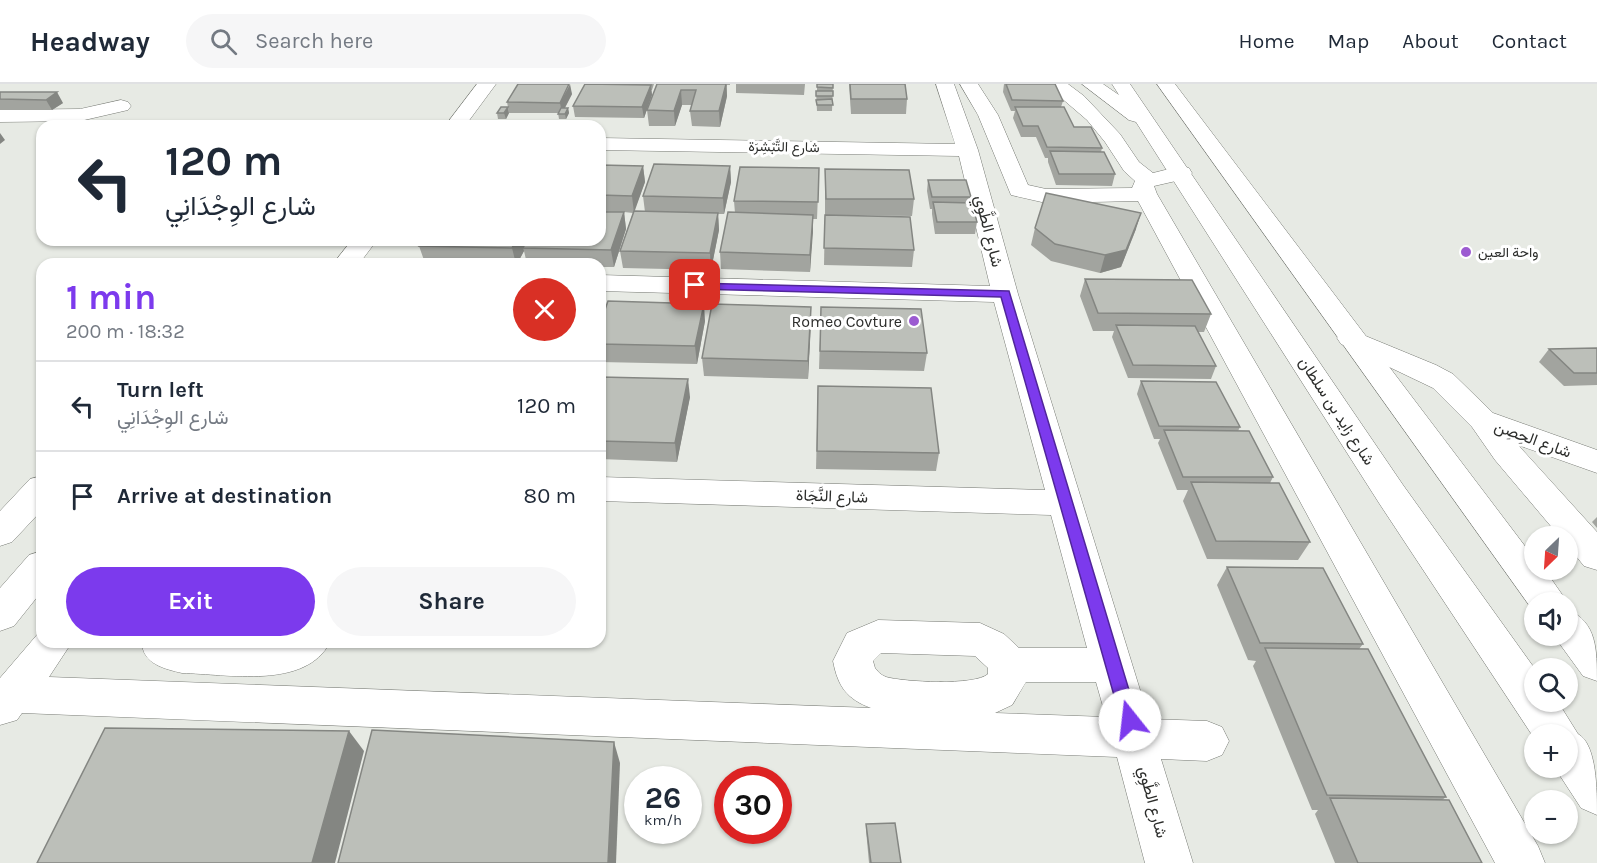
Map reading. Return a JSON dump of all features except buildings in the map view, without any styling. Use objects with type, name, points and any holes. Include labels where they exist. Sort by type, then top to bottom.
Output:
[{"type":"main road","points":[[460,120],[487,84]]},
{"type":"main road","name":"شارع الطَّوِي","points":[[945,84],[968,150],[1001,215],[1005,294],[1135,738],[1169,863]]},
{"type":"main road","points":[[969,84],[988,115],[1019,190],[1021,204],[1001,215]]},
{"type":"main road","points":[[1054,84],[1072,97],[1112,137],[1147,187],[1521,863]]},
{"type":"main road","points":[[1091,84],[1148,123]]},
{"type":"main road","name":"شارع زايد بن سلطان","points":[[1121,84],[1182,173],[1392,494],[1549,724]]},
{"type":"main road","points":[[1166,84],[1351,338],[1541,592]]},
{"type":"main road","points":[[0,116],[80,116],[121,106]]},
{"type":"main road","name":"شارع التَّبْشِرَة","points":[[606,144],[968,150]]},
{"type":"main road","points":[[1019,190],[1046,196],[1147,187],[1182,173]]},
{"type":"main road","points":[[351,258],[360,246]]},
{"type":"main road","points":[[606,283],[1005,294]]},
{"type":"main road","name":"شارع الحِصِن","points":[[1351,338],[1426,370],[1451,388],[1482,420],[1597,463]]},
{"type":"main road","points":[[1482,420],[1597,556]]},
{"type":"main road","name":"شارع الحِصِن","points":[[1524,472],[1560,462],[1597,463]]},
{"type":"main road","name":"شارع النَّجَاة","points":[[606,489],[1065,503]]},
{"type":"main road","points":[[0,533],[36,495]]},
{"type":"main road","points":[[0,615],[36,573]]},
{"type":"main road","points":[[1578,639],[1597,664]]},
{"type":"main road","points":[[6,701],[47,648]]},
{"type":"main road","points":[[163,648],[169,653],[182,656],[279,658],[294,655],[303,648]]},
{"type":"main road","points":[[1007,665],[1113,665]]},
{"type":"main road","points":[[6,701],[1207,741]]},
{"type":"main road","points":[[1578,765],[1597,793]]},
{"type":"place","name":"واحة العين","points":[[1466,252]]},
{"type":"place","name":"Romeo Covture","points":[[914,321]]},
{"type":"route","points":[[695,285],[1005,294],[1130,720]]}]
